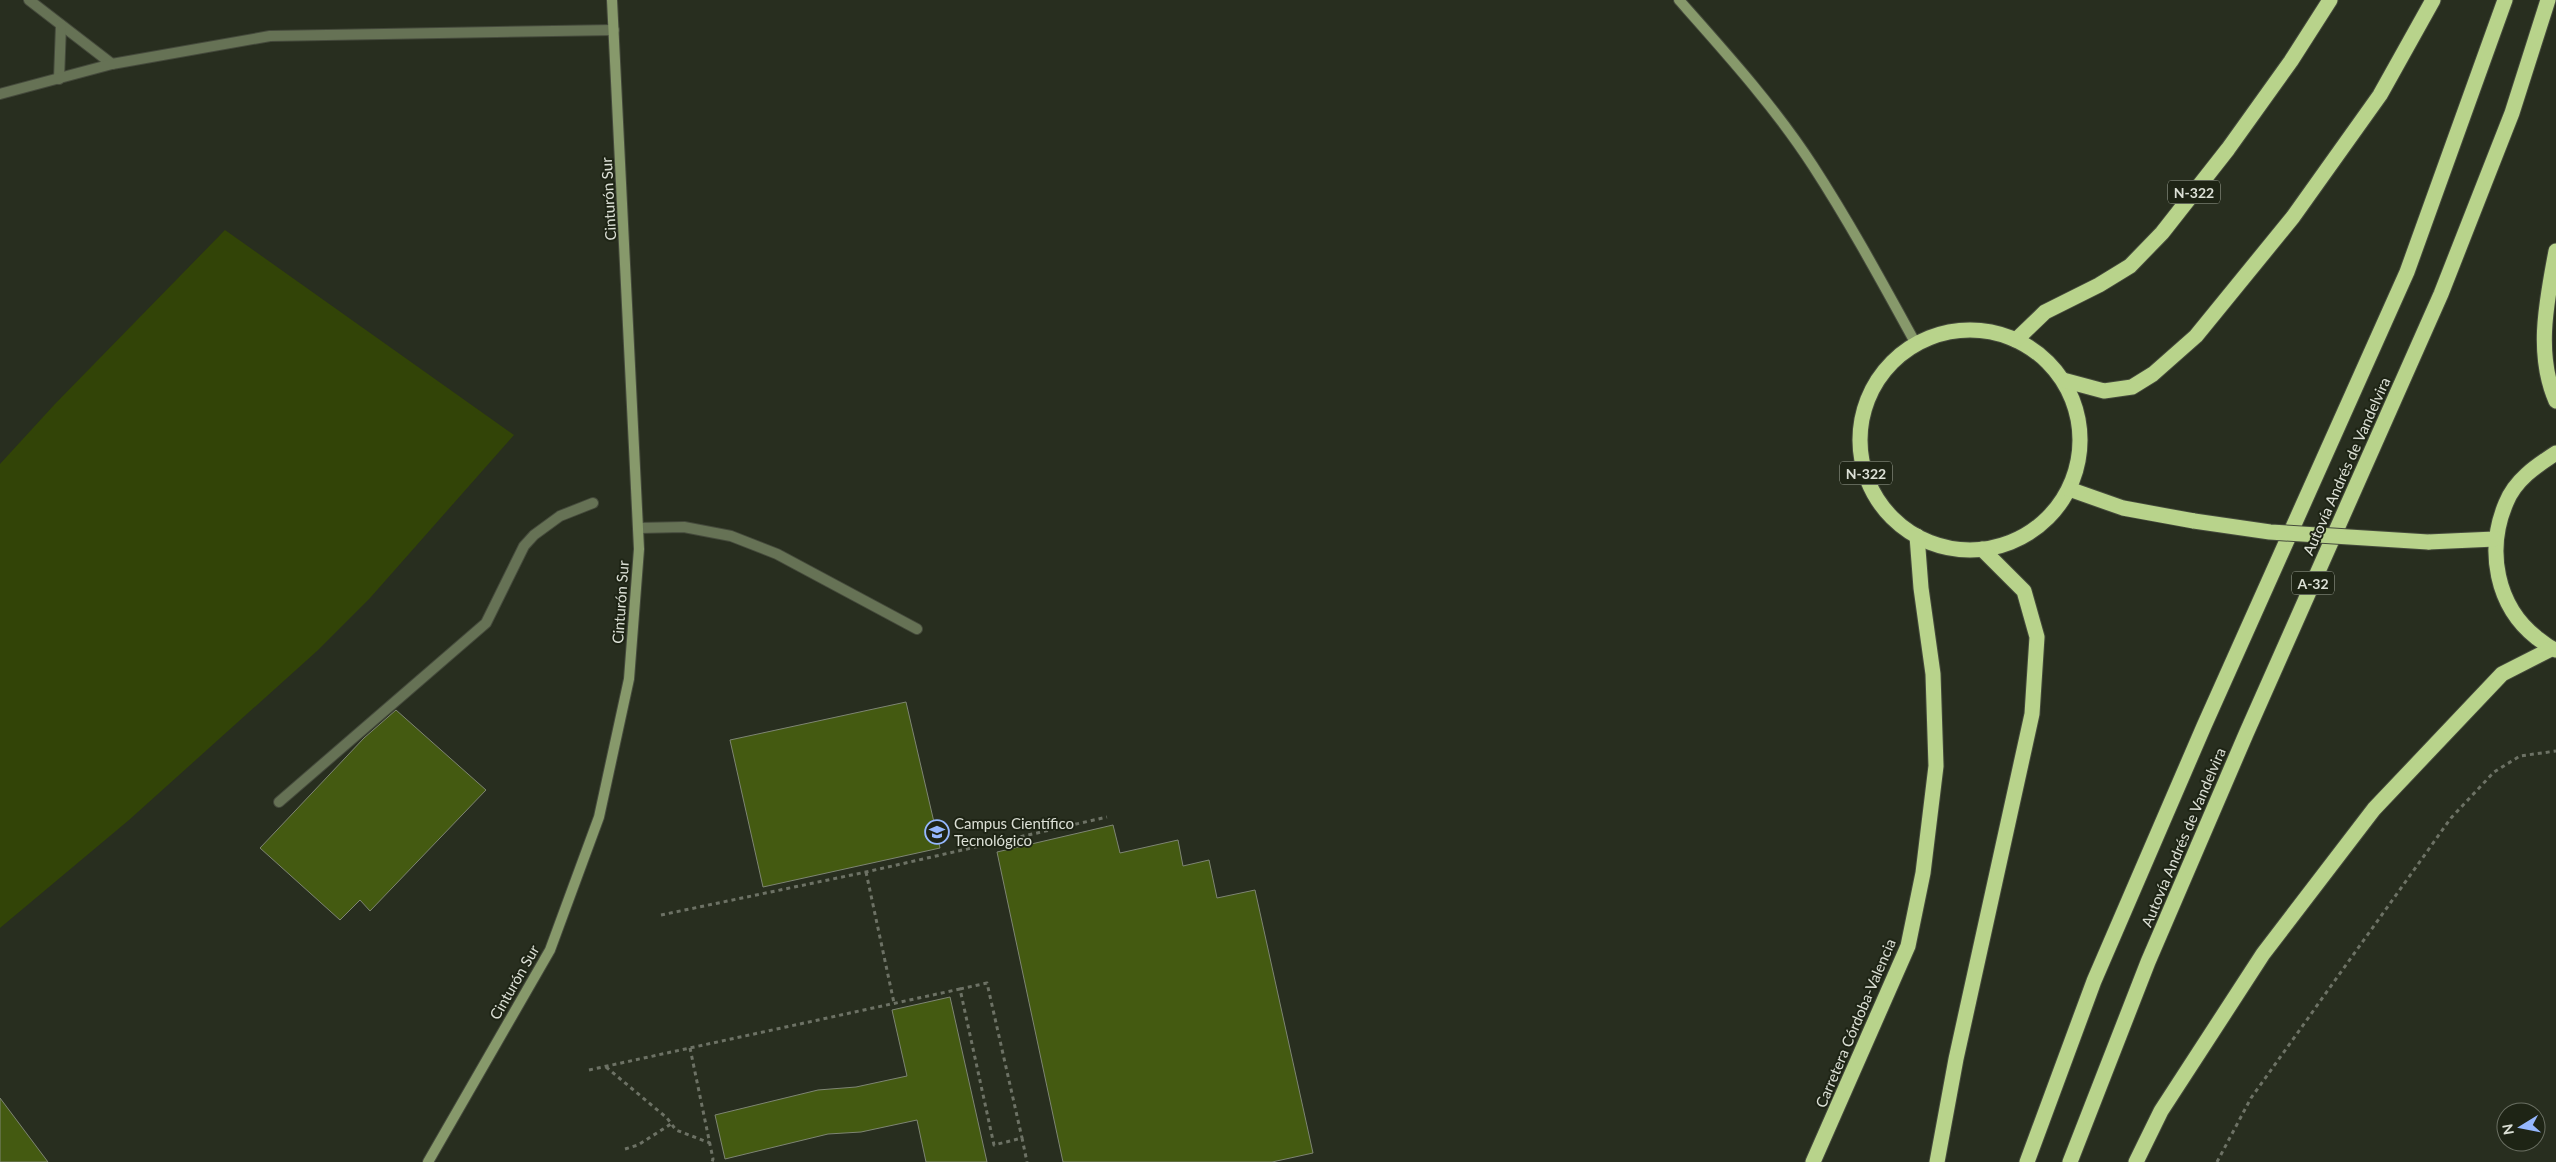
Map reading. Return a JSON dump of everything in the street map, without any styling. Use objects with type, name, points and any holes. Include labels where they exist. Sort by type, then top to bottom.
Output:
[{"type":"highway","name":"N-322","points":[[2016,340],[2045,312],[2099,285],[2130,266],[2162,233],[2228,149],[2291,61],[2330,0]]},
{"type":"highway","points":[[2063,380],[2104,391],[2132,387],[2153,374],[2196,336],[2293,217],[2380,95],[2433,0]]},
{"type":"highway","name":"Autovía Andrés de Vandelvira","points":[[2027,1162],[2094,980],[2204,726],[2407,272],[2469,105],[2504,0]]},
{"type":"highway","name":"Autovía Andrés de Vandelvira","points":[[2070,1162],[2148,962],[2246,734],[2441,294],[2512,113],[2548,0]]},
{"type":"highway","points":[[2556,251],[2544,317],[2546,373],[2556,401]]},
{"type":"highway","name":"N-322","points":[[1965,330],[1991,331],[2016,340],[2042,356],[2063,380],[2074,406],[2080,434],[2078,462],[2068,489],[2053,512],[2033,530],[2008,543],[1982,549],[1959,550],[1938,545],[1917,536],[1894,519],[1876,496],[1864,469],[1860,440],[1864,411],[1875,384],[1892,361],[1916,344],[1940,334],[1965,330]]},
{"type":"highway","points":[[2136,1162],[2161,1111],[2263,954],[2374,809],[2502,674],[2554,649],[2526,629],[2507,602],[2496,571],[2495,539],[2506,502],[2528,471],[2556,453]]},
{"type":"highway","points":[[2068,489],[2124,508],[2270,532],[2428,542],[2495,539]]},
{"type":"highway","name":"Carretera Córdoba-Valencia","points":[[1813,1162],[1908,946],[1923,873],[1936,766],[1934,674],[1921,588],[1917,536]]},
{"type":"highway","points":[[1937,1162],[1956,1060],[2032,714],[2037,637],[2024,591],[1982,549]]},
{"type":"main road","name":"Cinturón Sur","points":[[428,1162],[550,950],[599,817],[630,679],[639,549],[612,0]]},
{"type":"main road","points":[[1679,0],[1745,75],[1812,165],[1866,253],[1916,344]]},
{"type":"street","points":[[29,0],[112,64]]},
{"type":"street","points":[[59,79],[61,25]]},
{"type":"street","points":[[0,94],[112,64],[270,36],[614,30]]},
{"type":"street","points":[[279,802],[486,623],[524,546],[534,535],[560,516],[593,503]]},
{"type":"street","points":[[638,528],[684,527],[708,530],[739,539],[777,554],[917,628]]},
{"type":"path","points":[[2217,1162],[2251,1098],[2451,818],[2501,768],[2520,756],[2556,752]]},
{"type":"path","points":[[661,915],[866,872],[1107,817]]},
{"type":"path","points":[[866,872],[894,1003]]},
{"type":"path","points":[[589,1070],[987,983],[1027,1162]]},
{"type":"path","points":[[960,989],[994,1144],[1022,1138]]},
{"type":"path","points":[[690,1048],[710,1143],[712,1162]]},
{"type":"path","points":[[606,1067],[672,1124],[676,1130],[710,1143]]},
{"type":"path","points":[[625,1149],[638,1145],[672,1124]]},
{"type":"green space","points":[[225,230],[514,435],[370,598],[317,651],[129,820],[0,928],[0,464],[55,404]]},
{"type":"building","points":[[906,702],[940,848],[763,887],[730,740]]},
{"type":"building","points":[[396,710],[486,790],[370,911],[360,900],[340,920],[260,848],[364,738]]},
{"type":"building","points":[[1113,825],[1120,853],[1178,840],[1183,866],[1209,860],[1217,898],[1255,890],[1313,1153],[1272,1162],[1063,1162],[997,852]]},
{"type":"building","points":[[950,997],[987,1162],[926,1162],[917,1120],[861,1132],[828,1134],[725,1159],[715,1115],[818,1090],[856,1087],[907,1076],[892,1010]]},
{"type":"building","points":[[0,1098],[48,1162],[0,1162]]},
{"type":"place","name":"Campus Científico Tecnológico","points":[[937,832]]}]
